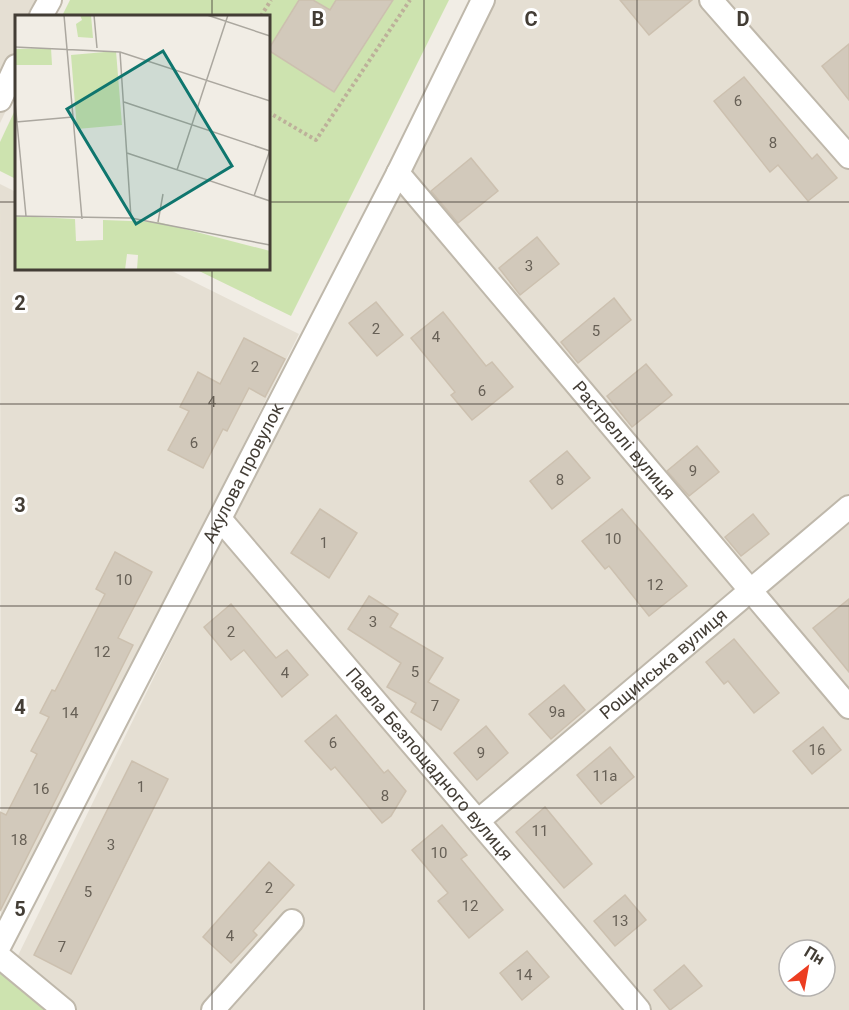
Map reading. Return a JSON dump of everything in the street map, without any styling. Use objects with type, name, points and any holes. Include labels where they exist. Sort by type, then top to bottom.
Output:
[{"type":"street","points":[[42,15],[50,0]]},
{"type":"street","name":"Акулова провулок","points":[[0,945],[398,173],[483,0]]},
{"type":"street","points":[[711,0],[849,157]]},
{"type":"street","points":[[0,100],[9,73]]},
{"type":"street","name":"Растреллі вулиця","points":[[398,173],[849,707]]},
{"type":"street","name":"Рощинська вулиця","points":[[478,821],[849,507]]},
{"type":"street","name":"Павла Безпощадного вулиця","points":[[220,520],[639,1010]]},
{"type":"street","points":[[213,1010],[292,921]]},
{"type":"street","points":[[0,957],[64,1010]]},
{"type":"path","points":[[262,15],[271,0]]},
{"type":"path","points":[[270,113],[316,140],[410,0]]},
{"type":"shaded area","points":[[0,0],[61,0],[54,15],[15,15],[15,92],[0,123]]},
{"type":"shaded area","points":[[485,0],[849,0],[849,1010],[44,1010],[8,976]]},
{"type":"shaded area","points":[[0,184],[15,192],[15,270],[170,270],[299,334],[1,927]]},
{"type":"green space","points":[[70,0],[449,0],[291,316],[197,270],[270,270],[270,15],[62,15]]},
{"type":"green space","points":[[15,110],[15,178],[0,171],[0,142]]},
{"type":"green space","points":[[0,957],[64,1010],[0,1010]]},
{"type":"building","points":[[299,0],[313,0],[330,10],[336,0],[393,0],[334,92],[270,51],[270,47]]},
{"type":"building","points":[[620,0],[692,0],[649,35]]},
{"type":"building","points":[[849,44],[849,100],[822,66]]},
{"type":"building","points":[[744,77],[812,159],[817,154],[837,178],[808,201],[778,165],[770,172],[714,101]]},
{"type":"building","points":[[471,158],[498,191],[458,223],[431,191]]},
{"type":"building","points":[[537,237],[559,264],[520,295],[499,268]]},
{"type":"building","points":[[614,298],[631,320],[578,363],[561,342]]},
{"type":"building","points":[[376,302],[403,335],[377,356],[349,323]]},
{"type":"building","points":[[443,312],[486,366],[492,362],[513,387],[472,420],[451,395],[455,392],[411,338]]},
{"type":"building","points":[[244,338],[285,359],[265,397],[249,388],[227,431],[223,429],[203,468],[168,450],[189,411],[180,407],[198,372],[220,384]]},
{"type":"building","points":[[646,364],[672,395],[632,427],[607,396]]},
{"type":"building","points":[[697,446],[719,472],[689,496],[667,471]]},
{"type":"building","points":[[567,451],[590,478],[552,509],[530,481]]},
{"type":"building","points":[[320,509],[357,533],[329,578],[291,553]]},
{"type":"building","points":[[622,509],[687,586],[649,616],[609,566],[605,569],[582,541]]},
{"type":"building","points":[[753,514],[769,534],[741,556],[725,537]]},
{"type":"building","points":[[115,552],[152,572],[118,638],[133,645],[0,911],[0,812],[6,815],[37,754],[31,751],[49,717],[40,713],[52,690],[55,691],[105,594],[96,589]]},
{"type":"building","points":[[369,596],[398,614],[390,627],[443,658],[428,682],[459,700],[441,730],[411,712],[416,703],[387,687],[401,663],[348,629]]},
{"type":"building","points":[[849,599],[849,672],[813,628]]},
{"type":"building","points":[[231,604],[276,658],[287,650],[308,675],[282,697],[244,650],[231,660],[204,627]]},
{"type":"building","points":[[734,639],[779,693],[754,713],[728,681],[724,684],[706,662]]},
{"type":"building","points":[[564,685],[585,710],[551,739],[529,714]]},
{"type":"building","points":[[336,715],[384,773],[388,770],[406,791],[391,816],[382,823],[335,767],[331,770],[305,741]]},
{"type":"building","points":[[486,726],[508,753],[477,780],[454,753]]},
{"type":"building","points":[[823,727],[841,750],[812,774],[793,751]]},
{"type":"building","points":[[610,747],[634,777],[601,804],[577,775]]},
{"type":"building","points":[[132,761],[168,779],[71,974],[34,955]]},
{"type":"building","points":[[545,807],[592,864],[564,888],[516,832]]},
{"type":"building","points":[[442,825],[467,855],[461,859],[503,910],[469,938],[438,901],[448,893],[412,850]]},
{"type":"building","points":[[269,862],[294,885],[253,931],[257,935],[231,963],[203,937]]},
{"type":"building","points":[[625,895],[646,920],[615,946],[594,921]]},
{"type":"building","points":[[527,951],[549,977],[522,1000],[500,973]]},
{"type":"building","points":[[684,965],[702,986],[670,1010],[654,990]]}]
